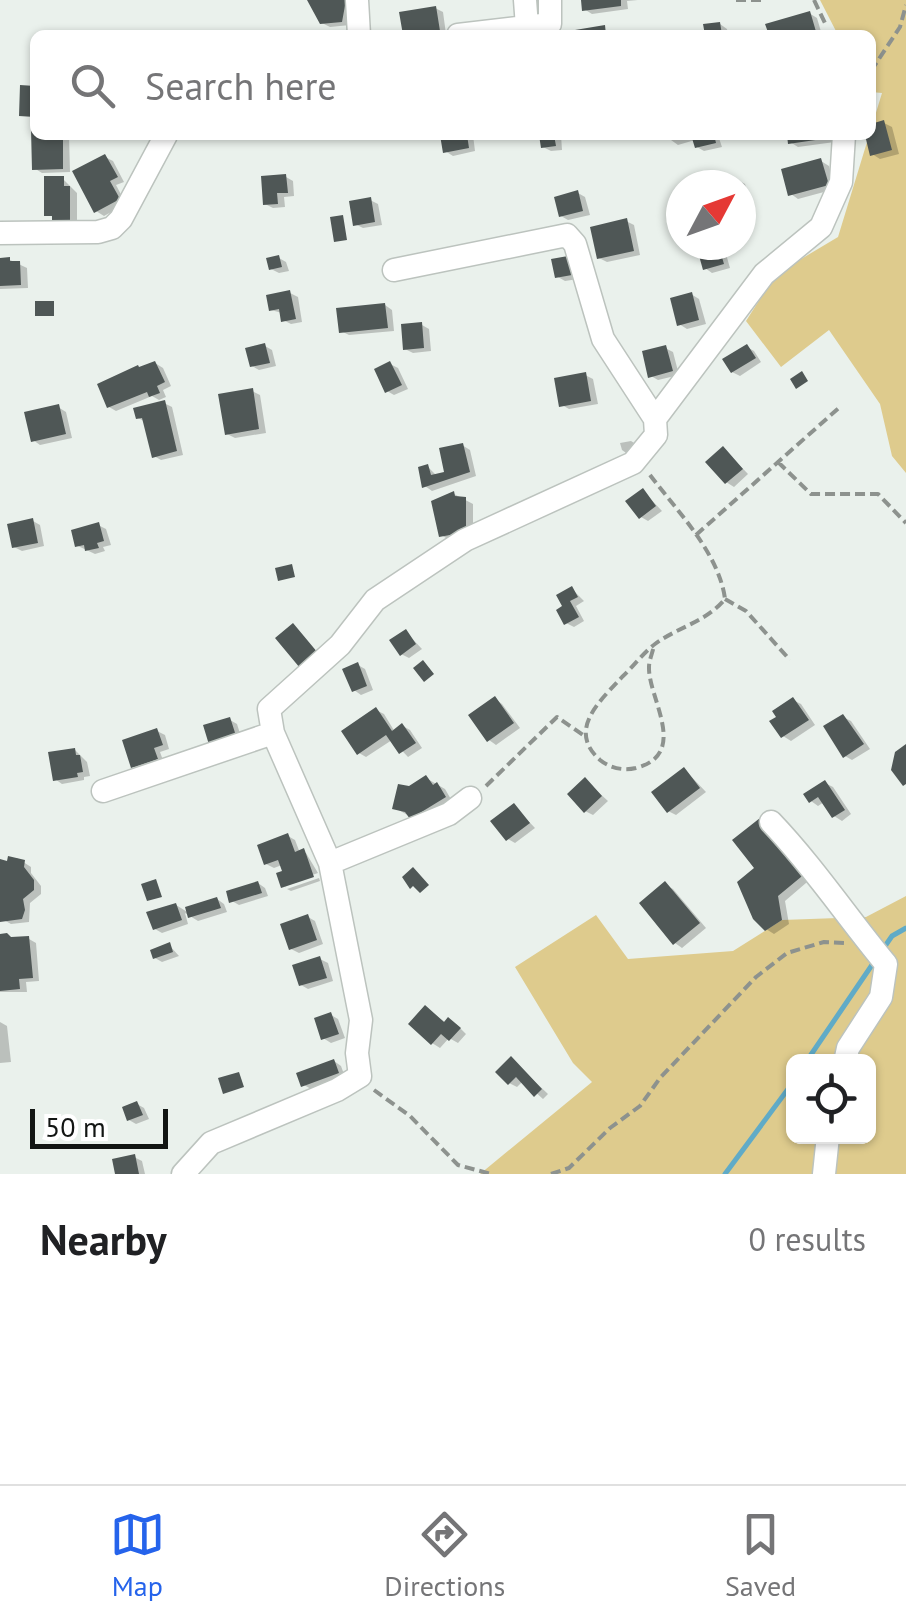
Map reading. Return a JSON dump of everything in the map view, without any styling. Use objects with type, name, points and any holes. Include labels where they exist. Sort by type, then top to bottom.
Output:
[{"type":"street","points":[[357,0],[359,30]]},
{"type":"street","points":[[525,0],[538,25]]},
{"type":"street","points":[[538,25],[550,0]]},
{"type":"street","points":[[499,30],[538,25]]},
{"type":"street","points":[[0,233],[98,232],[112,228],[122,219],[163,140]]},
{"type":"street","points":[[655,419],[764,274],[821,227],[842,182],[844,140]]},
{"type":"street","points":[[184,1174],[211,1143],[337,1090],[360,1076],[357,1053],[361,1020],[330,863],[273,733],[269,709],[340,645],[375,600],[465,540],[637,458],[656,435],[655,419],[603,339],[570,237],[559,234],[486,254],[394,270]]},
{"type":"street","points":[[103,792],[273,733]]},
{"type":"street","points":[[330,863],[450,814],[470,798]]},
{"type":"street","points":[[771,822],[804,856],[834,901],[886,964],[881,997],[846,1054]]},
{"type":"street","points":[[824,1174],[827,1144]]},
{"type":"path","points":[[736,0],[762,0]]},
{"type":"path","points":[[814,0],[825,23]]},
{"type":"path","points":[[876,63],[900,28],[906,5]]},
{"type":"path","points":[[696,535],[841,406]]},
{"type":"path","points":[[637,458],[696,535],[723,584],[725,599],[713,614],[654,645],[595,704],[586,725],[586,737],[590,749],[608,766],[632,769],[654,757],[664,735],[649,668],[654,645]]},
{"type":"path","points":[[778,462],[811,494],[878,494],[906,523]]},
{"type":"path","points":[[725,599],[746,611],[790,660]]},
{"type":"path","points":[[470,798],[504,771],[557,717],[586,737]]},
{"type":"path","points":[[551,1174],[569,1168],[610,1128],[640,1106],[660,1078],[756,977],[787,953],[824,942],[870,944]]},
{"type":"path","points":[[360,1076],[380,1096],[410,1116],[458,1166],[491,1174]]},
{"type":"shaded area","points":[[820,0],[906,0],[906,473],[892,456],[880,404],[829,330],[781,367],[746,321],[776,274],[838,237],[868,140],[876,140],[876,113],[882,93],[876,92],[876,30],[835,30]]},
{"type":"shaded area","points":[[906,896],[906,1174],[480,1174],[592,1082],[573,1063],[515,967],[596,915],[628,959],[733,951],[782,920],[866,917]]},
{"type":"building","points":[[307,0],[346,0],[342,22],[320,24]]},
{"type":"building","points":[[581,0],[621,0],[621,6],[582,11]]},
{"type":"building","points":[[436,6],[440,30],[402,30],[399,12]]},
{"type":"building","points":[[810,11],[816,30],[767,30],[765,24]]},
{"type":"building","points":[[720,22],[721,30],[704,30],[703,24]]},
{"type":"building","points":[[605,25],[606,30],[575,30]]},
{"type":"building","points":[[20,85],[30,86],[30,117],[19,116]]},
{"type":"building","points":[[884,120],[892,150],[870,156],[866,140],[876,140],[876,122]]},
{"type":"building","points":[[31,140],[63,140],[63,169],[32,170]]},
{"type":"building","points":[[441,140],[468,140],[469,148],[443,153]]},
{"type":"building","points":[[540,140],[555,140],[556,146],[541,148]]},
{"type":"building","points":[[693,140],[715,140],[716,143],[695,148]]},
{"type":"building","points":[[105,154],[118,177],[110,181],[120,199],[94,213],[72,171]]},
{"type":"building","points":[[821,158],[829,185],[788,196],[781,169]]},
{"type":"building","points":[[286,174],[288,193],[277,193],[278,204],[263,205],[261,176]]},
{"type":"building","points":[[44,176],[64,176],[64,186],[70,186],[70,223],[52,223],[52,216],[44,216]]},
{"type":"building","points":[[578,190],[583,211],[559,217],[554,197]]},
{"type":"building","points":[[371,197],[375,222],[353,226],[349,201]]},
{"type":"building","points":[[343,215],[347,240],[334,242],[330,217]]},
{"type":"building","points":[[627,218],[634,251],[597,259],[590,227]]},
{"type":"building","points":[[279,255],[282,267],[269,270],[266,258]]},
{"type":"building","points":[[568,256],[572,275],[555,278],[551,259]]},
{"type":"building","points":[[10,257],[10,261],[20,261],[21,285],[0,286],[0,258]]},
{"type":"building","points":[[700,260],[723,260],[724,264],[703,270]]},
{"type":"building","points":[[290,290],[296,319],[281,322],[279,309],[269,311],[266,295]]},
{"type":"building","points":[[692,292],[699,320],[677,326],[670,298]]},
{"type":"building","points":[[35,301],[54,301],[54,316],[35,316]]},
{"type":"building","points":[[385,303],[388,328],[339,333],[336,308]]},
{"type":"building","points":[[422,322],[424,348],[403,350],[401,324]]},
{"type":"building","points":[[265,343],[270,363],[250,367],[245,348]]},
{"type":"building","points":[[747,344],[756,358],[731,373],[722,359]]},
{"type":"building","points":[[666,345],[673,371],[648,378],[642,351]]},
{"type":"building","points":[[155,361],[165,382],[157,386],[160,393],[149,397],[147,392],[107,408],[97,384]]},
{"type":"building","points":[[390,361],[402,385],[385,393],[374,369]]},
{"type":"building","points":[[802,371],[808,381],[796,389],[790,379]]},
{"type":"building","points":[[586,372],[591,401],[559,407],[554,378]]},
{"type":"building","points":[[253,388],[259,429],[225,435],[218,394]]},
{"type":"building","points":[[165,400],[177,451],[152,458],[142,418],[136,419],[133,408]]},
{"type":"building","points":[[59,404],[66,434],[31,442],[24,412]]},
{"type":"building","points":[[463,443],[470,472],[422,488],[418,467],[428,464],[431,475],[444,472],[439,448]]},
{"type":"building","points":[[723,446],[743,469],[725,484],[705,462]]},
{"type":"building","points":[[643,488],[656,506],[639,519],[625,501]]},
{"type":"building","points":[[454,491],[455,496],[466,497],[466,532],[439,537],[431,501]]},
{"type":"building","points":[[33,518],[38,543],[12,548],[7,524]]},
{"type":"building","points":[[99,522],[104,541],[97,543],[99,548],[85,551],[84,545],[75,547],[71,530]]},
{"type":"building","points":[[292,564],[295,577],[278,581],[275,568]]},
{"type":"building","points":[[572,586],[578,597],[570,601],[579,617],[564,625],[556,610],[562,606],[556,595]]},
{"type":"building","points":[[293,623],[318,653],[300,668],[275,638]]},
{"type":"building","points":[[406,629],[416,644],[400,656],[389,640]]},
{"type":"building","points":[[423,660],[434,674],[424,682],[413,668]]},
{"type":"building","points":[[358,662],[367,686],[352,692],[342,669]]},
{"type":"building","points":[[495,696],[514,723],[487,742],[468,715]]},
{"type":"building","points":[[793,697],[809,720],[781,738],[769,721],[776,717],[772,711]]},
{"type":"building","points":[[376,707],[392,731],[402,723],[416,743],[399,754],[386,735],[357,755],[341,731]]},
{"type":"building","points":[[843,714],[864,744],[843,758],[823,726]]},
{"type":"building","points":[[230,717],[237,739],[210,748],[203,725]]},
{"type":"building","points":[[157,728],[163,745],[154,748],[158,759],[131,768],[122,740]]},
{"type":"building","points":[[906,744],[903,786],[891,770],[895,752]]},
{"type":"building","points":[[75,748],[83,772],[77,773],[78,777],[53,781],[48,752]]},
{"type":"building","points":[[684,767],[700,788],[667,813],[651,792]]},
{"type":"building","points":[[426,775],[433,785],[437,782],[446,797],[410,819],[405,812],[392,809],[398,784],[409,786]]},
{"type":"building","points":[[585,777],[602,796],[584,813],[567,794]]},
{"type":"building","points":[[825,780],[845,810],[832,818],[818,797],[809,803],[803,794]]},
{"type":"building","points":[[514,803],[530,823],[506,841],[490,821]]},
{"type":"building","points":[[760,818],[807,872],[778,896],[782,920],[765,931],[753,919],[737,882],[754,868],[732,840]]},
{"type":"building","points":[[288,833],[295,852],[304,848],[314,877],[281,888],[276,873],[282,871],[278,860],[264,865],[257,845]]},
{"type":"building","points":[[8,856],[25,860],[34,890],[23,899],[22,919],[0,922],[0,859],[7,861]]},
{"type":"building","points":[[413,867],[429,885],[420,893],[413,886],[410,889],[402,877]]},
{"type":"building","points":[[156,879],[162,897],[147,901],[141,884]]},
{"type":"building","points":[[258,881],[262,893],[229,903],[226,891]]},
{"type":"building","points":[[665,881],[700,923],[673,945],[639,903]]},
{"type":"building","points":[[217,897],[221,908],[188,918],[185,907]]},
{"type":"building","points":[[176,903],[182,920],[153,930],[146,912]]},
{"type":"building","points":[[308,914],[317,940],[289,950],[280,924]]},
{"type":"building","points":[[0,934],[11,937],[29,936],[33,978],[19,979],[20,989],[0,991]]},
{"type":"building","points":[[170,942],[173,952],[153,959],[150,950]]},
{"type":"building","points":[[320,956],[327,978],[299,986],[292,965]]},
{"type":"building","points":[[425,1005],[444,1022],[448,1017],[461,1028],[449,1041],[441,1034],[431,1045],[408,1024]]},
{"type":"building","points":[[331,1012],[339,1034],[321,1040],[314,1018]]},
{"type":"building","points":[[511,1056],[542,1089],[534,1097],[516,1077],[508,1085],[495,1072]]},
{"type":"building","points":[[334,1059],[339,1073],[301,1087],[296,1073]]},
{"type":"building","points":[[239,1072],[244,1087],[223,1094],[218,1078]]},
{"type":"building","points":[[137,1101],[143,1115],[127,1121],[122,1107]]},
{"type":"building","points":[[135,1154],[139,1174],[115,1174],[112,1159]]},
{"type":"waterway","points":[[883,949],[892,936],[906,928]]},
{"type":"waterway","points":[[811,1054],[874,962]]},
{"type":"waterway","points":[[725,1174],[786,1092]]}]
